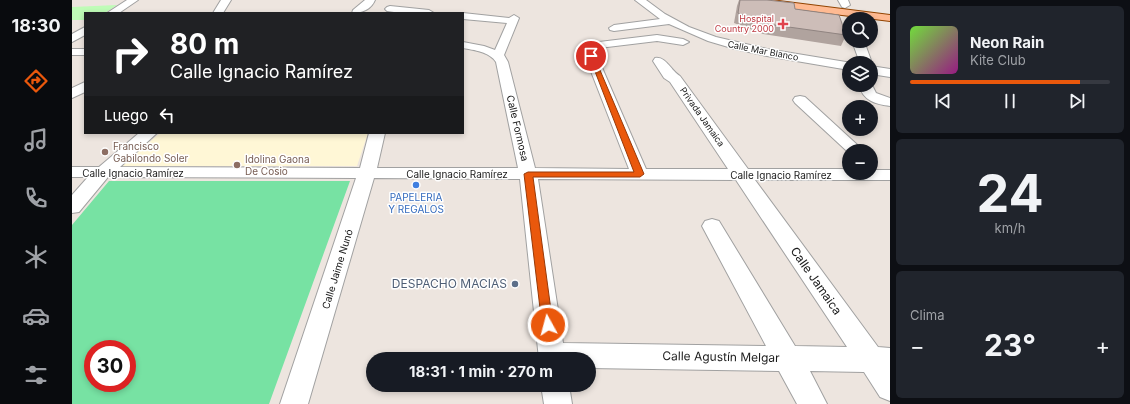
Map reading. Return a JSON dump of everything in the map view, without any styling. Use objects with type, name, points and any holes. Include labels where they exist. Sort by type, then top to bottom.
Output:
[{"type":"main road","points":[[745,0],[890,13]]},
{"type":"main road","points":[[764,0],[890,13]]},
{"type":"main road","points":[[786,0],[890,13]]},
{"type":"main road","points":[[802,0],[890,18]]},
{"type":"street","points":[[114,12],[133,0]]},
{"type":"street","points":[[212,10],[226,0]]},
{"type":"street","points":[[356,12],[369,3],[370,0]]},
{"type":"street","name":"Calle Mar Blanco","points":[[640,0],[650,9],[672,21],[702,35],[727,44],[747,49],[842,65]]},
{"type":"street","points":[[388,7],[421,12]]},
{"type":"street","points":[[464,16],[514,20],[498,55],[480,48],[464,45]]},
{"type":"street","points":[[614,28],[672,21]]},
{"type":"street","points":[[72,39],[84,31]]},
{"type":"street","points":[[640,174],[595,50],[657,38],[683,42],[702,35]]},
{"type":"street","name":"Privada Jamaica","points":[[683,42],[661,56],[668,75],[675,79],[742,175]]},
{"type":"street","points":[[72,52],[84,52]]},
{"type":"street","name":"Calle Formosa","points":[[498,55],[502,62],[528,174],[551,352]]},
{"type":"street","points":[[878,72],[889,76]]},
{"type":"street","points":[[72,94],[84,87]]},
{"type":"street","points":[[867,92],[873,97],[890,102]]},
{"type":"street","points":[[800,100],[848,144]]},
{"type":"street","points":[[72,206],[102,172],[148,134]]},
{"type":"street","name":"Calle Jaime Nunó","points":[[294,404],[367,174],[377,134]]},
{"type":"street","name":"Calle Ignacio Ramírez","points":[[72,172],[742,175],[884,174]]},
{"type":"street","name":"Calle Jamaica","points":[[742,175],[880,360],[890,387]]},
{"type":"street","points":[[712,226],[814,404]]},
{"type":"street","name":"Calle Agustín Melgar","points":[[596,357],[880,360]]},
{"type":"street","points":[[556,392],[558,404]]},
{"type":"shaded area","points":[[159,134],[368,134],[357,166],[122,166]]},
{"type":"green space","points":[[117,5],[106,12],[84,12],[84,20],[72,20],[72,7]]},
{"type":"green space","points":[[109,181],[350,181],[269,404],[72,404],[72,225]]},
{"type":"building","points":[[740,0],[767,0],[794,3],[795,9],[839,15],[842,24],[842,34],[767,24],[738,13]]},
{"type":"place","name":"Hospital Country 2000","points":[[783,24]]},
{"type":"place","name":"Francisco Gabilondo Soler","points":[[105,152]]},
{"type":"place","name":"Idolina Gaona De Cosio","points":[[237,165]]},
{"type":"place","name":"PAPELERIA Y REGALOS","points":[[416,185]]},
{"type":"place","name":"DESPACHO MACIAS","points":[[515,284]]},
{"type":"route","points":[[548,325],[528,174],[640,174],[591,56]]}]
